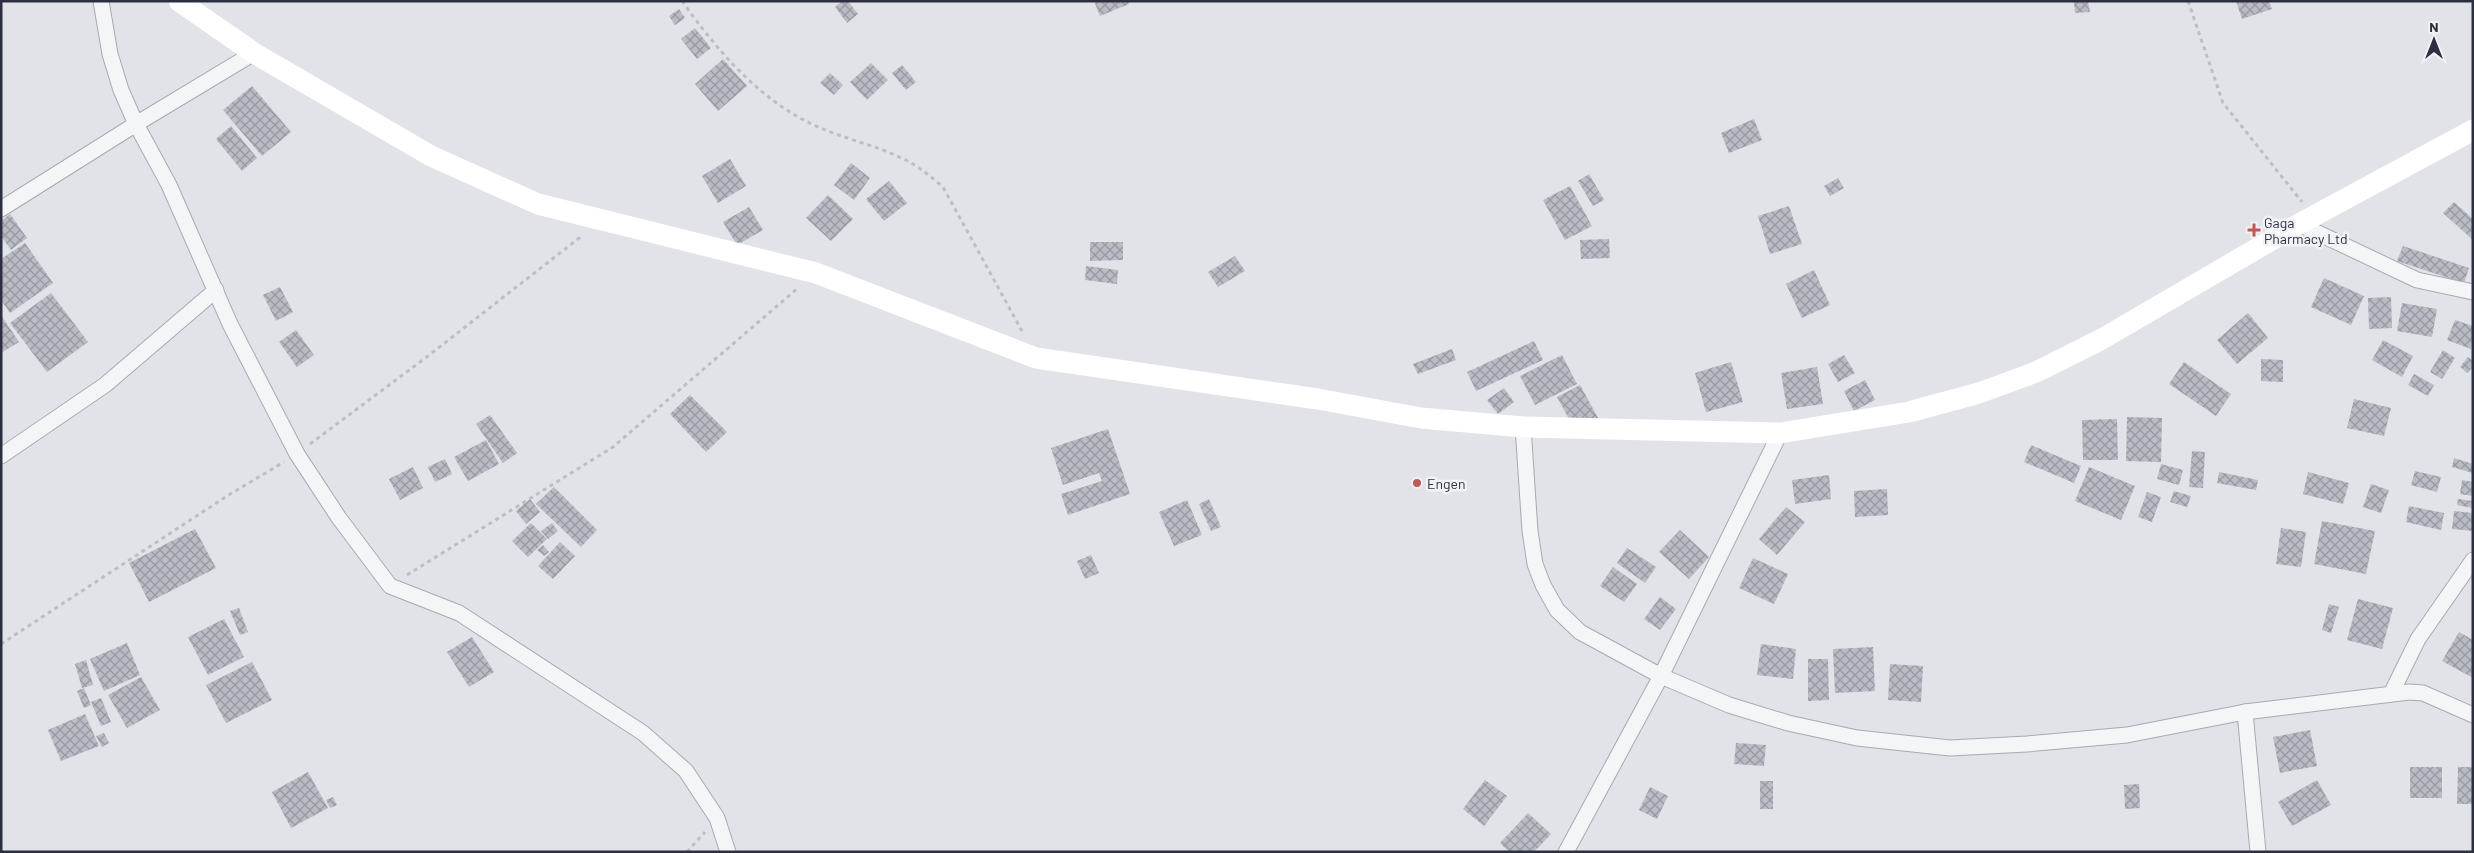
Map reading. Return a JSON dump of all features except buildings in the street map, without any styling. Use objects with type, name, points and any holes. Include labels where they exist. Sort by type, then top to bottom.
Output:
[{"type":"main road","points":[[179,1],[254,53],[431,156],[538,204],[816,273],[1036,358],[1318,399],[1420,418],[1523,427],[1780,433],[1910,412],[1979,393],[2036,372],[2102,339],[2306,220],[2473,130]]},
{"type":"street","points":[[100,1],[110,54],[121,90],[136,124],[169,185],[216,290],[296,454],[339,518],[390,586],[459,613],[643,734],[686,771],[717,818],[728,852]]},
{"type":"street","points":[[1,209],[254,53]]},
{"type":"street","points":[[2306,220],[2417,280],[2473,292]]},
{"type":"street","points":[[1,456],[106,385],[216,290]]},
{"type":"street","points":[[1523,427],[1530,531],[1536,564],[1543,585],[1557,610],[1580,632],[1661,676],[1730,705],[1788,723],[1857,738],[1950,748],[2127,735],[2245,712],[2391,694],[2423,693],[2473,715]]},
{"type":"street","points":[[1566,852],[1661,676],[1780,433]]},
{"type":"street","points":[[2391,694],[2418,640],[2473,560]]},
{"type":"street","points":[[2245,712],[2258,852]]},
{"type":"path","points":[[682,1],[704,33],[771,100],[813,125],[900,157],[924,171],[943,187],[1036,358]]},
{"type":"path","points":[[2188,1],[2223,103],[2306,220]]},
{"type":"path","points":[[390,586],[613,447],[816,273]]},
{"type":"path","points":[[686,852],[717,818]]},
{"type":"place","name":"Gaga Pharmacy Ltd","points":[[2254,230]]},
{"type":"place","name":"Engen","points":[[1417,483]]}]
